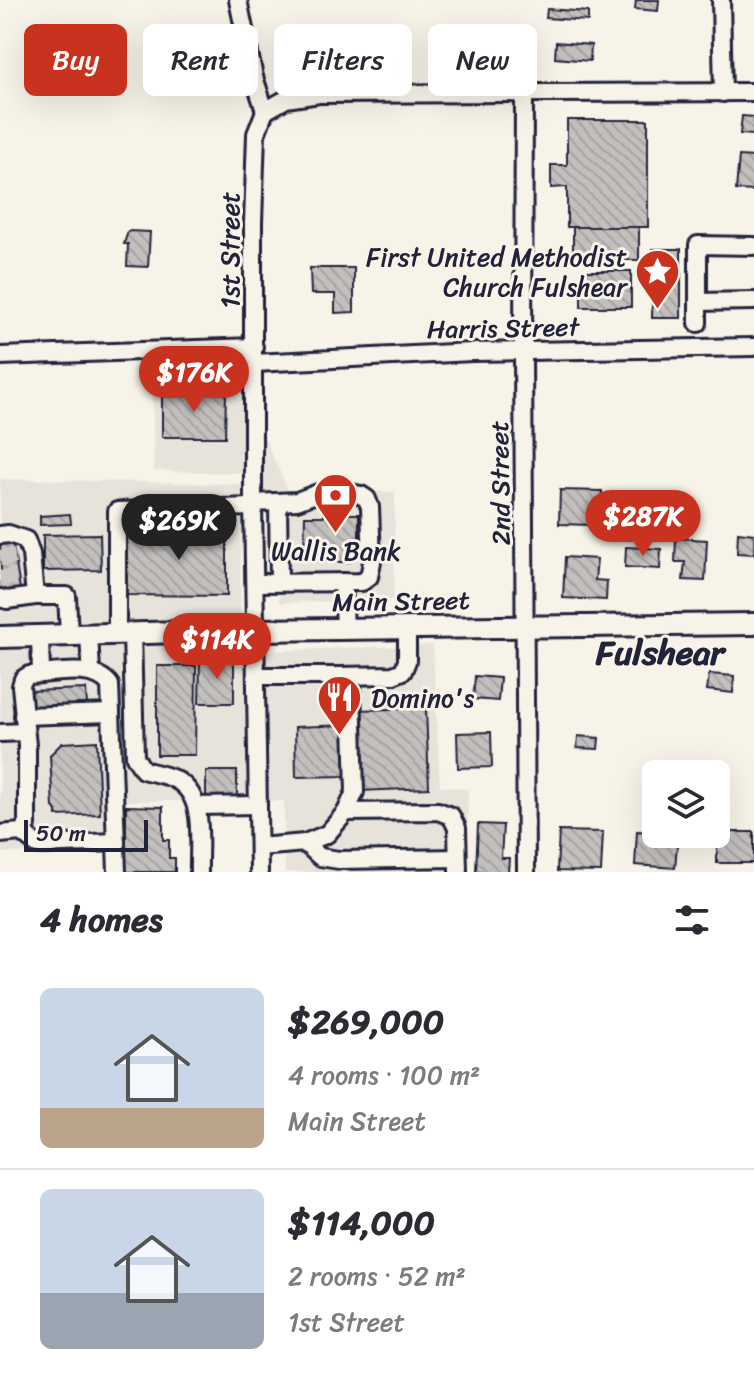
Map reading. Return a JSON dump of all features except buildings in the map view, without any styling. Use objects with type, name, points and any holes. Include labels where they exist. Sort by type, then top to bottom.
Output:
[{"type":"main road","name":"Main Street","points":[[0,637],[345,628],[754,624]]},
{"type":"street","points":[[238,0],[254,77],[265,111],[286,99],[319,94],[428,94]]},
{"type":"street","points":[[721,0],[723,93]]},
{"type":"street","points":[[537,94],[754,92]]},
{"type":"street","name":"2nd Street","points":[[524,96],[526,872]]},
{"type":"street","name":"1st Street","points":[[259,872],[253,505],[254,355],[256,134],[265,111]]},
{"type":"street","points":[[698,323],[698,245],[754,246]]},
{"type":"street","points":[[698,302],[754,301]]},
{"type":"street","name":"Harris Street","points":[[0,356],[754,347]]},
{"type":"street","points":[[199,872],[197,806],[184,785],[143,770],[135,757],[117,511],[297,501],[325,492],[354,493],[367,499],[370,507],[372,571],[369,577],[362,582],[255,583]]},
{"type":"street","points":[[278,502],[279,582]]},
{"type":"street","points":[[0,535],[9,534],[26,540],[23,555],[25,575],[35,596]]},
{"type":"street","points":[[343,582],[345,628]]},
{"type":"street","points":[[0,598],[67,596],[91,672]]},
{"type":"street","points":[[256,676],[393,675],[403,671],[407,661],[407,627]]},
{"type":"street","points":[[40,635],[41,674]]},
{"type":"street","points":[[0,834],[21,832],[27,825],[23,679],[29,675],[91,672],[104,676],[110,685],[117,872]]},
{"type":"street","points":[[259,847],[305,843],[327,834],[346,812],[355,792],[352,686],[339,676]]},
{"type":"street","points":[[0,733],[24,724],[111,713]]},
{"type":"street","points":[[197,806],[258,805]]},
{"type":"street","points":[[305,843],[320,857],[339,860],[458,865],[457,828],[451,816],[438,811],[346,812]]},
{"type":"street","points":[[21,832],[37,845],[116,842]]},
{"type":"shaded area","points":[[152,376],[237,377],[288,490],[395,492],[394,600],[279,603],[280,531],[240,473],[154,471]]},
{"type":"shaded area","points":[[0,479],[241,484],[240,652],[433,645],[440,786],[468,789],[467,872],[285,872],[284,801],[118,801],[115,853],[3,853],[0,829]]},
{"type":"tunnel","points":[[0,558],[15,556]]},
{"type":"tunnel","points":[[0,579],[18,576]]},
{"type":"place","name":"First United Methodist Church Fulshear","points":[[658,311]]},
{"type":"place","name":"Wallis Bank","points":[[336,535]]},
{"type":"place","name":"Domino's","points":[[340,737]]},
{"type":"district","name":"Fulshear","points":[[660,652]]}]
